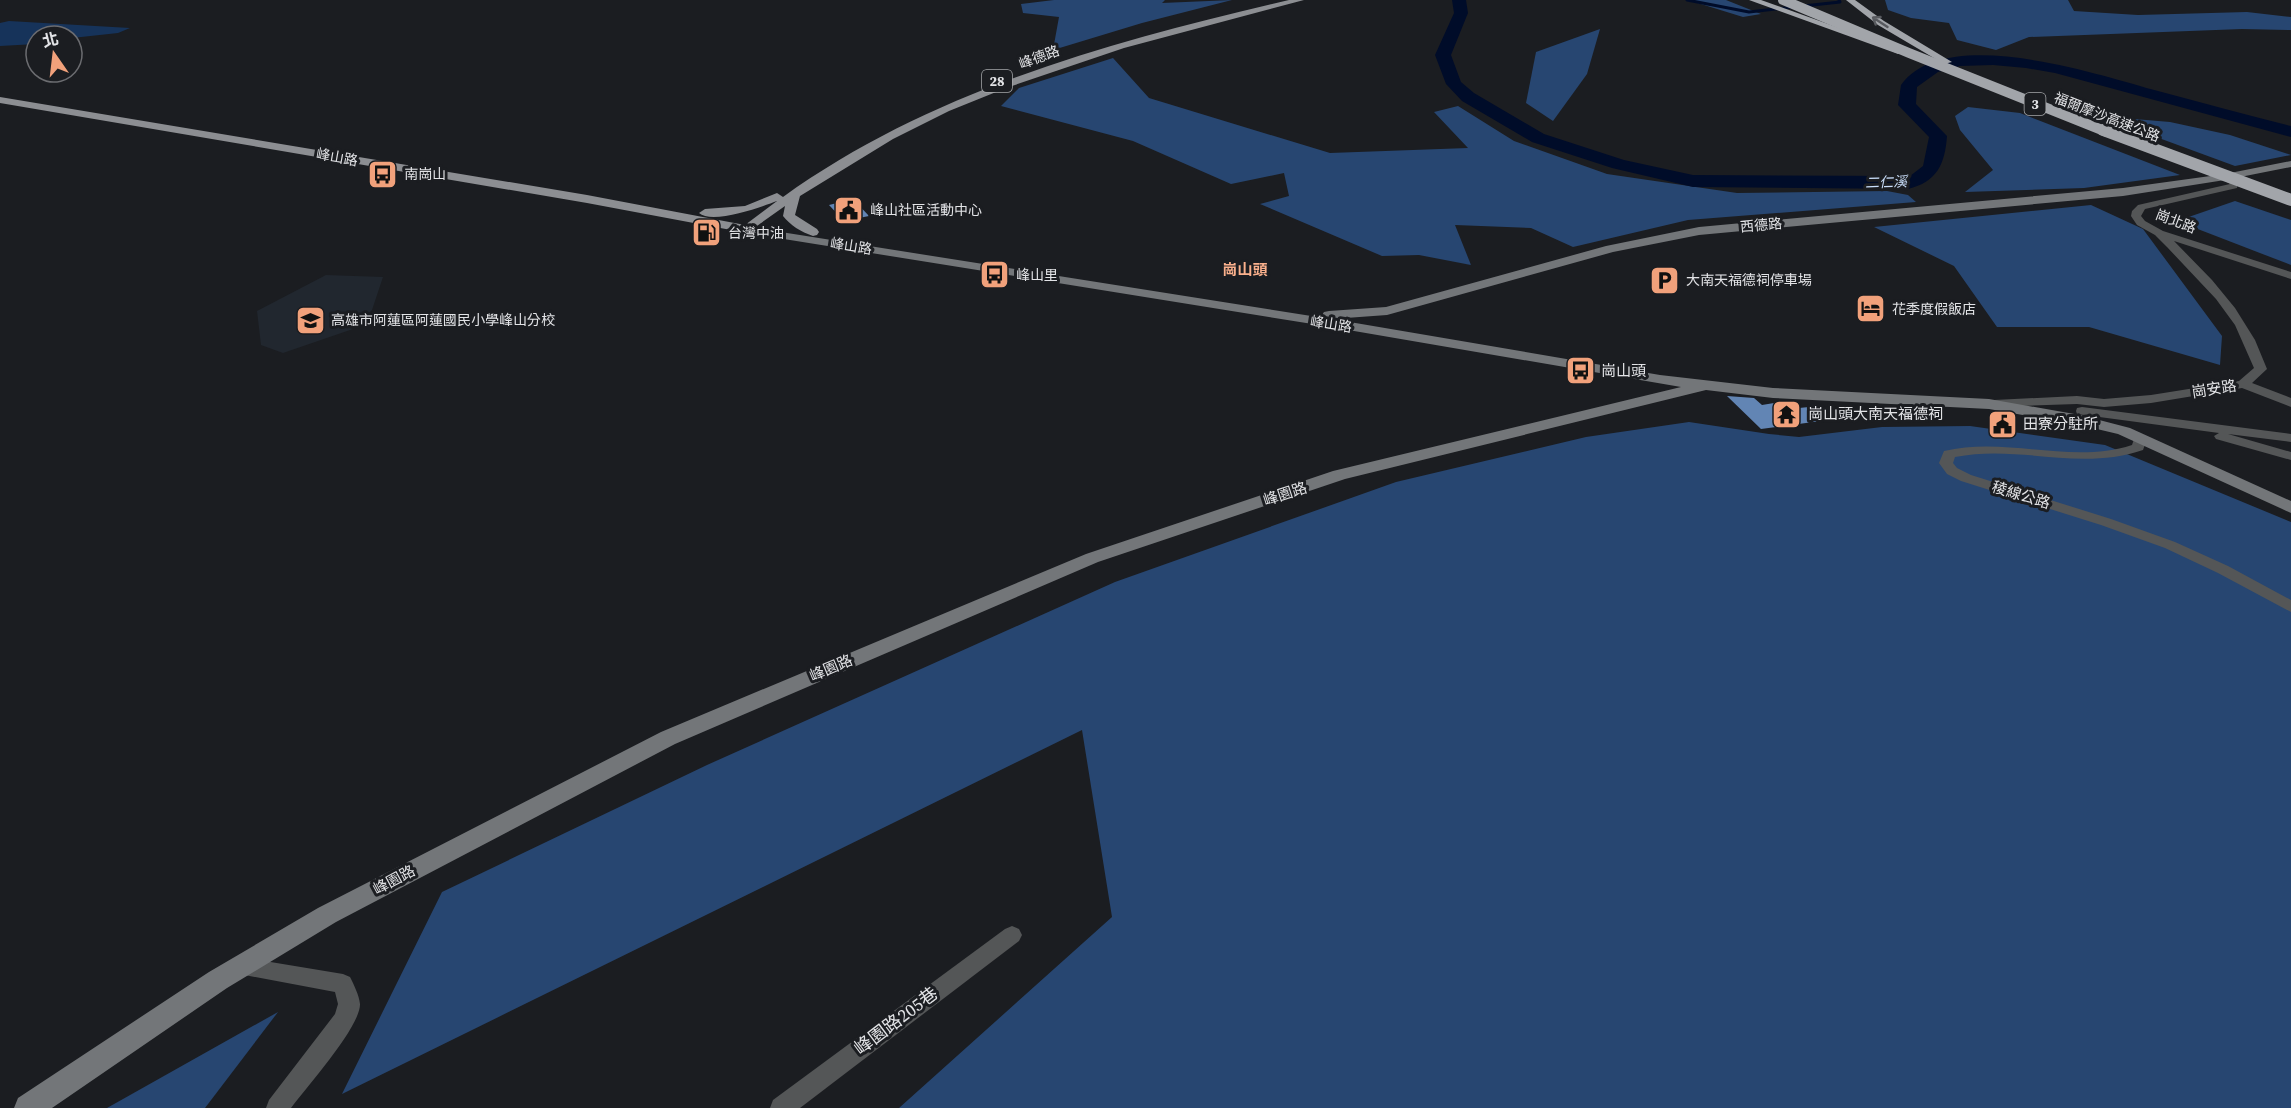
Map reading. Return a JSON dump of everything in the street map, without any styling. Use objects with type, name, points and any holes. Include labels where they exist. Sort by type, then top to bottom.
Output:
[{"type":"highway","points":[[1753,0],[1908,54]]},
{"type":"highway","name":"福爾摩沙高速公路","points":[[1783,0],[1908,54],[2130,141],[2291,200]]},
{"type":"highway","name":"福爾摩沙高速公路","points":[[1799,0],[1947,62],[2291,192]]},
{"type":"highway","points":[[1850,0],[1881,23],[1947,62]]},
{"type":"main road","name":"峰德路","points":[[744,224],[868,149],[986,93],[1073,61],[1280,0]]},
{"type":"main road","name":"峰德路","points":[[1235,12],[1300,0]]},
{"type":"main road","name":"峰山路","points":[[0,95],[705,213],[744,224]]},
{"type":"main road","name":"峰山路","points":[[0,99],[744,224]]},
{"type":"main road","points":[[705,213],[747,209],[788,196],[789,216],[813,232]]},
{"type":"street","points":[[2272,172],[2291,164]]},
{"type":"street","points":[[2272,172],[2291,171]]},
{"type":"street","name":"西德路","points":[[1305,314],[1352,315],[1387,311],[1611,249],[1702,234],[2066,199],[2230,180],[2272,172]]},
{"type":"street","name":"崗北路","points":[[2230,180],[2234,186],[2142,207],[2137,211],[2136,216],[2141,223],[2159,233],[2291,276]]},
{"type":"street","name":"峰山路","points":[[744,224],[813,232],[1305,314]]},
{"type":"street","name":"峰山路","points":[[744,224],[1703,386]]},
{"type":"street","name":"崗安路","points":[[1989,404],[2077,400],[2104,403],[2243,384],[2261,369],[2252,356],[2250,341],[2228,309],[2186,258],[2159,233]]},
{"type":"street","name":"西德路","points":[[1325,322],[1392,316],[1634,250],[1702,234]]},
{"type":"street","points":[[1305,314],[1325,322]]},
{"type":"street","points":[[2243,384],[2291,403]]},
{"type":"street","name":"崗安路","points":[[1703,386],[1773,393],[2063,409],[2291,438]]},
{"type":"street","name":"峰園路","points":[[28,1108],[241,966],[327,915],[668,738],[1092,558],[1339,475],[1703,386]]},
{"type":"street","name":"崗安路","points":[[1989,404],[2080,420],[2124,431],[2291,508]]},
{"type":"street","points":[[2175,423],[2291,456]]},
{"type":"street","name":"稜線公路","points":[[2140,439],[2138,447],[2125,454],[2076,455],[2007,448],[1969,448],[1949,454],[1946,463],[1952,471],[1966,478],[2104,520],[2155,539],[2235,575],[2291,607]]},
{"type":"street","name":"峰園路205巷","points":[[781,1108],[1012,935]]},
{"type":"street","points":[[241,966],[343,984],[349,1004],[345,1019],[277,1108]]},
{"type":"shaded area","points":[[1054,0],[1165,0],[1162,3],[1232,0],[1142,23],[1053,50],[1059,17],[1023,13],[1021,4]]},
{"type":"shaded area","points":[[1688,0],[1726,0],[1761,14],[1743,17]]},
{"type":"shaded area","points":[[1885,0],[2068,0],[2074,11],[2138,15],[2247,12],[2291,17],[2291,30],[2242,29],[2029,37],[1996,50],[1957,40],[1949,23],[1911,18],[1888,10]]},
{"type":"shaded area","points":[[9,21],[61,24],[24,24],[24,45],[0,46],[0,23]]},
{"type":"shaded area","points":[[84,25],[130,28],[118,33],[84,37]]},
{"type":"shaded area","points":[[1600,29],[1587,74],[1553,121],[1526,103],[1536,52]]},
{"type":"shaded area","points":[[1113,58],[1149,98],[1330,153],[1468,148],[1434,112],[1458,106],[1514,141],[1607,174],[1737,193],[1887,191],[1908,195],[1916,202],[1688,220],[1573,247],[1531,228],[1455,225],[1471,265],[1419,255],[1382,256],[1260,204],[1289,196],[1284,173],[1231,184],[1133,141],[1001,106],[1019,88]]},
{"type":"shaded area","points":[[1968,107],[2020,113],[2180,175],[2084,188],[1965,192],[1993,170],[1960,130],[1955,116]]},
{"type":"shaded area","points":[[2099,116],[2170,122],[2230,135],[2291,155],[2235,166]]},
{"type":"shaded area","points":[[2235,201],[2291,220],[2291,265],[2177,221]]},
{"type":"shaded area","points":[[2091,205],[2143,229],[2222,336],[2220,365],[2089,327],[1997,327],[1954,266],[1874,227]]},
{"type":"shaded area","name":"高雄市阿蓮區阿蓮國民小學峰山分校","points":[[326,275],[383,277],[372,310],[353,329],[283,353],[261,345],[257,311]]},
{"type":"shaded area","points":[[1689,422],[1799,437],[1882,427],[1970,426],[2105,445],[2291,522],[2291,1108],[899,1108],[1112,917],[1082,730],[342,1094],[442,892],[707,765],[1115,582],[1396,482],[1586,437]]},
{"type":"shaded area","points":[[278,1012],[205,1108],[107,1108]]},
{"type":"building","name":"峰山社區活動中心","points":[[853,199],[869,216],[844,221],[829,205]]},
{"type":"building","name":"崗山頭大南天福德祠","points":[[1727,396],[1754,398],[1762,405],[1792,401],[1799,408],[1819,406],[1836,419],[1761,429]]},
{"type":"waterway","name":"二仁溪","points":[[1459,0],[1461,13],[1443,55],[1454,84],[1468,97],[1538,138],[1619,164],[1693,181],[1908,183],[1917,180],[1929,171],[1935,160],[1938,136],[1907,105],[1909,85],[1932,69],[1960,61],[1993,60],[2056,68],[2291,132]]},
{"type":"waterway","points":[[1687,0],[1749,12],[1840,2],[1839,0]]},
{"type":"place","name":"南崗山","points":[[383,174]]},
{"type":"place","name":"峰山社區活動中心","points":[[849,210]]},
{"type":"place","name":"台灣中油","points":[[707,233]]},
{"type":"place","name":"峰山里","points":[[995,275]]},
{"type":"place","name":"大南天福德祠停車場","points":[[1665,280]]},
{"type":"place","name":"花季度假飯店","points":[[1871,309]]},
{"type":"place","name":"高雄市阿蓮區阿蓮國民小學峰山分校","points":[[310,320]]},
{"type":"place","name":"崗山頭","points":[[1580,371]]},
{"type":"place","name":"崗山頭大南天福德祠","points":[[1787,414]]},
{"type":"place","name":"田寮分駐所","points":[[2002,424]]},
{"type":"district","name":"崗山頭","points":[[1245,270]]}]
